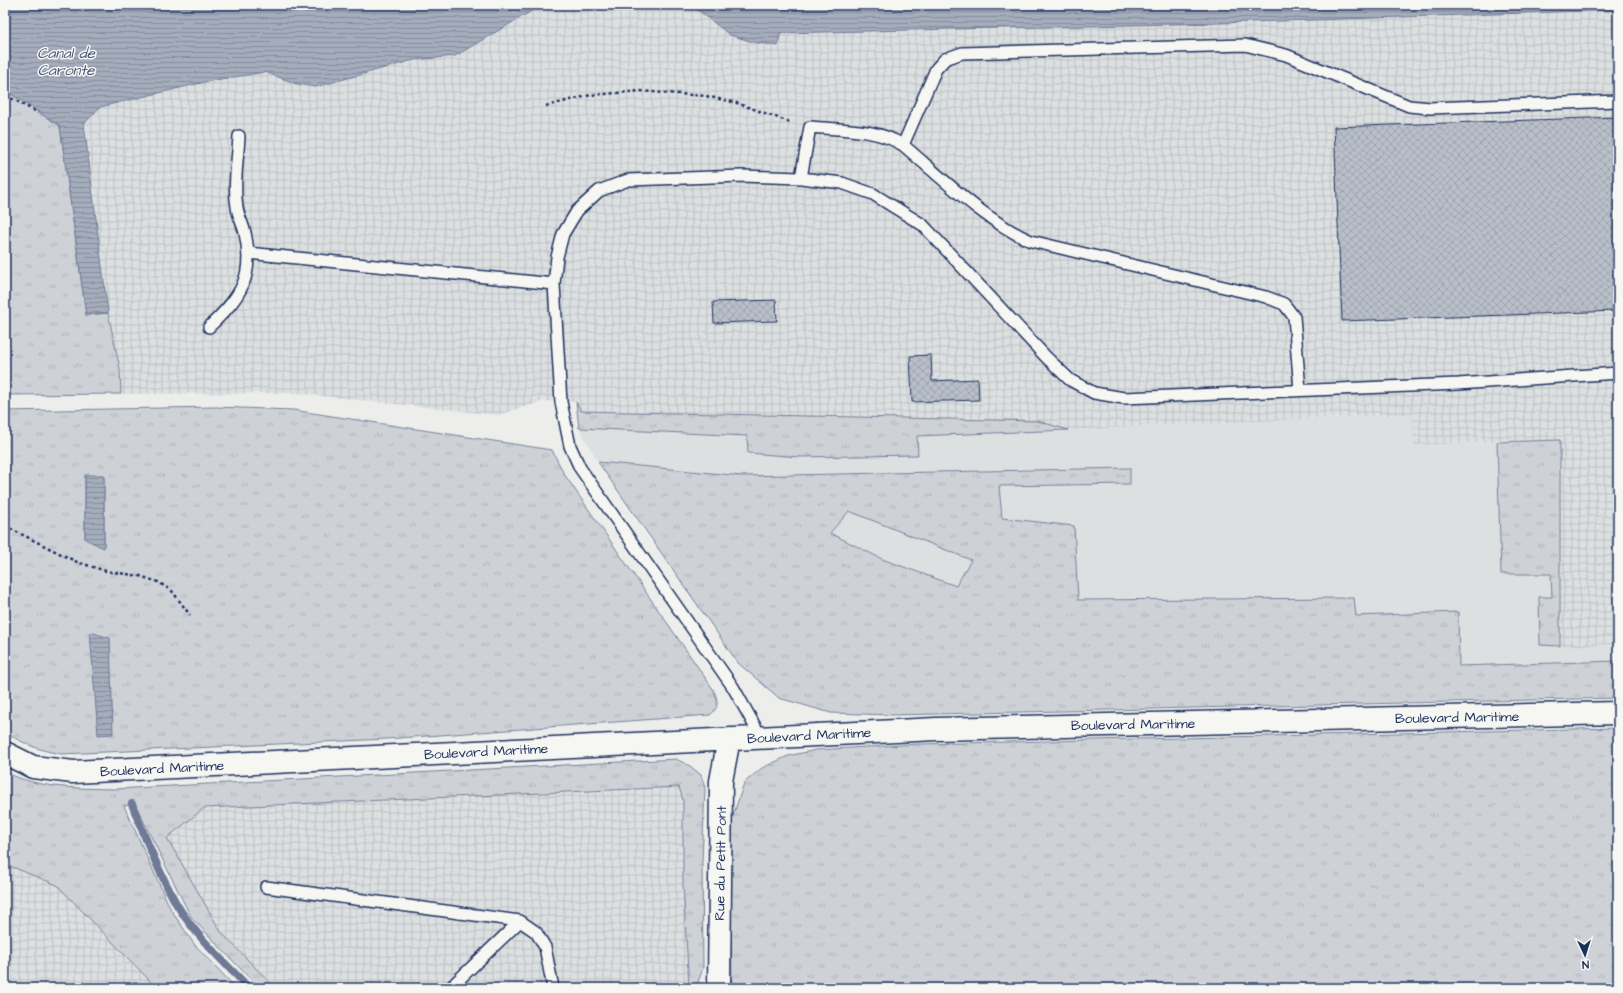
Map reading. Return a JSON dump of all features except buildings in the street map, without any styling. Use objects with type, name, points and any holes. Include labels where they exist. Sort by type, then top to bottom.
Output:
[{"type":"street","name":"Boulevard Maritime","points":[[5,753],[33,767],[73,772],[936,729],[1618,713]]},
{"type":"street","name":"Rue du Petit Pont","points":[[719,988],[721,781],[729,739]]},
{"type":"lane","points":[[903,145],[936,69],[945,59],[962,53],[1245,45],[1286,55],[1409,106],[1430,108],[1618,101]]},
{"type":"lane","points":[[801,178],[810,127],[873,132],[889,136],[903,145],[993,220],[1010,232],[1024,238],[1266,297],[1284,304],[1294,316],[1300,390]]},
{"type":"lane","points":[[209,327],[231,306],[241,289],[247,272],[248,253],[237,208],[236,185],[239,136]]},
{"type":"lane","points":[[761,737],[733,687],[575,457],[567,436],[561,402],[554,284],[557,257],[563,234],[577,211],[599,191],[628,180],[742,176],[801,178],[842,183],[873,194],[923,225],[1046,357],[1070,380],[1094,393],[1124,398],[1458,384],[1618,373]]},
{"type":"lane","points":[[248,253],[554,284]]},
{"type":"lane","points":[[266,887],[520,921],[536,932],[545,947],[552,988]]},
{"type":"lane","points":[[450,988],[520,921]]},
{"type":"path","points":[[546,106],[591,95],[640,91],[706,96],[737,103],[792,123],[810,127]]},
{"type":"path","points":[[5,99],[13,100],[38,113]]},
{"type":"path","points":[[5,526],[77,562],[106,571],[140,576],[158,582],[172,591],[190,615]]},
{"type":"shaded area","points":[[542,5],[691,5],[730,35],[778,45],[780,33],[1618,11],[1618,644],[1560,646],[1560,440],[1414,445],[1412,414],[1068,430],[1038,421],[581,411],[576,402],[544,401],[498,415],[294,393],[121,394],[120,369],[108,313],[84,124],[100,107],[209,81],[265,72],[297,84],[315,87],[414,60],[455,56]]},
{"type":"shaded area","points":[[1412,414],[1415,445],[1497,442],[1501,574],[1551,574],[1552,597],[1539,597],[1540,645],[1618,644],[1618,661],[1459,666],[1458,612],[1355,616],[1354,598],[1077,600],[1074,527],[1002,518],[998,486],[1130,484],[1130,468],[742,476],[598,462],[579,428],[747,436],[749,453],[799,457],[917,455],[917,436]]},
{"type":"shaded area","points":[[849,511],[909,536],[971,559],[956,586],[882,559],[830,533]]},
{"type":"shaded area","points":[[679,787],[683,799],[683,884],[689,988],[275,988],[221,932],[167,838],[204,808]]},
{"type":"shaded area","points":[[5,864],[57,885],[157,988],[5,988]]},
{"type":"green space","points":[[5,90],[60,126],[86,315],[108,313],[120,369],[121,394],[5,395]]},
{"type":"green space","points":[[576,402],[581,411],[1038,421],[1068,430],[917,436],[918,455],[799,457],[748,453],[747,436],[579,428]]},
{"type":"green space","points":[[215,407],[293,410],[552,450],[564,474],[713,689],[717,700],[717,706],[710,715],[386,739],[62,754],[46,751],[32,746],[5,732],[5,411]],"holes":[[[104,475],[104,547],[85,538],[85,476]]]},
{"type":"green space","points":[[1560,440],[1560,646],[1540,645],[1539,597],[1552,597],[1551,574],[1501,574],[1497,442]]},
{"type":"green space","points":[[598,462],[742,476],[1130,468],[1130,484],[999,486],[1002,518],[1074,526],[1078,600],[1354,598],[1356,616],[1458,612],[1459,666],[1618,661],[1618,698],[893,715],[831,713],[779,698],[738,663]],"holes":[[[849,511],[971,560],[956,586],[882,559],[830,533]]]},
{"type":"green space","points":[[1618,728],[1618,983],[1614,988],[732,988],[730,825],[744,783],[762,768],[788,756],[816,750],[919,744]]},
{"type":"green space","points":[[676,759],[690,766],[701,775],[705,788],[702,862],[703,968],[696,988],[689,988],[683,884],[683,800],[679,787],[204,808],[167,838],[221,932],[275,988],[259,988],[191,917],[135,804],[124,806],[171,910],[194,944],[236,988],[157,988],[57,885],[5,864],[5,772],[18,778],[45,785],[73,788],[115,789]]},
{"type":"water","name":"Canal de Caronte","points":[[5,5],[542,5],[455,56],[414,60],[315,87],[297,84],[265,72],[209,81],[100,107],[84,124],[108,313],[86,315],[60,126],[5,90]]},
{"type":"water","points":[[691,5],[1618,5],[1618,10],[1219,23],[780,33],[778,46],[753,42],[730,35]]},
{"type":"water","points":[[85,475],[104,475],[104,548],[85,539]]},
{"type":"water","points":[[90,632],[110,638],[113,734],[98,735]]},
{"type":"waterway","points":[[132,804],[158,868],[177,905],[202,938],[249,988]]}]
